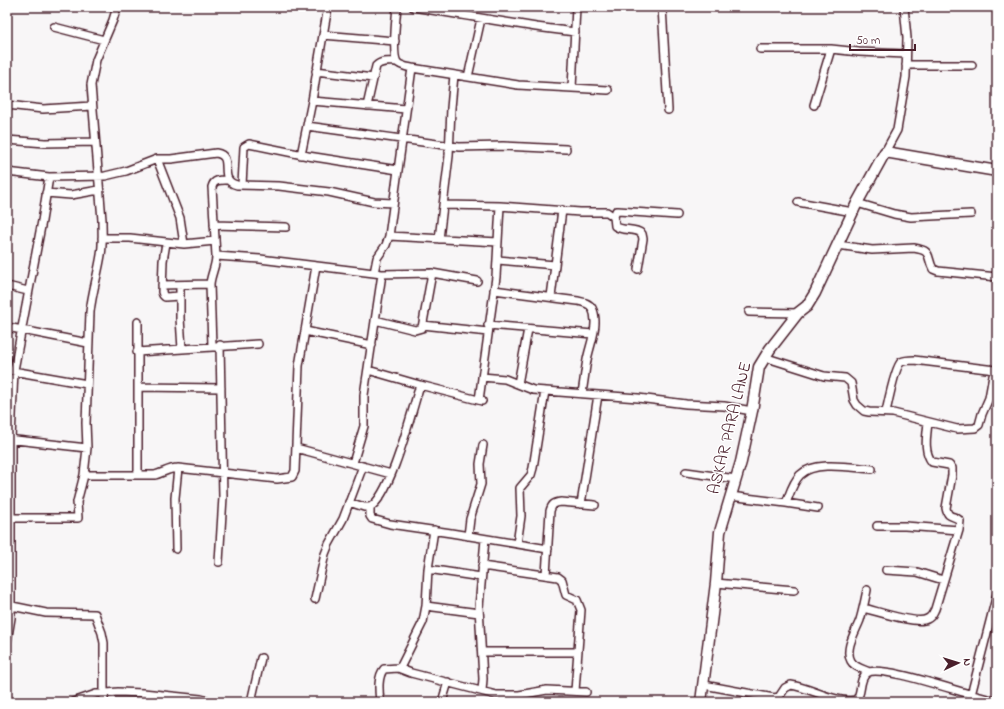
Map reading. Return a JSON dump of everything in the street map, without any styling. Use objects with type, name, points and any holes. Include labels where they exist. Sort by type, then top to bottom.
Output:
[{"type":"street","points":[[11,518],[78,518],[77,502],[84,475],[87,448],[88,343],[92,294],[101,256],[102,238],[102,220],[91,85],[96,60],[117,7]]},
{"type":"street","points":[[301,155],[308,126],[316,71],[328,7]]},
{"type":"street","points":[[396,7],[395,41],[397,62]]},
{"type":"street","points":[[412,7],[536,28],[575,32]]},
{"type":"street","points":[[572,88],[576,7]]},
{"type":"street","points":[[662,7],[668,110]]},
{"type":"street","name":"ASKAR PARA LANE","points":[[701,702],[716,583],[720,532],[741,462],[752,411],[759,366],[764,357],[798,313],[807,306],[815,293],[855,207],[897,130],[906,77],[907,38],[904,7]]},
{"type":"street","points":[[468,77],[481,19]]},
{"type":"street","points":[[54,27],[104,40]]},
{"type":"street","points":[[323,35],[395,41]]},
{"type":"street","points":[[760,49],[831,49],[906,54]]},
{"type":"street","points":[[814,105],[831,49]]},
{"type":"street","points":[[367,106],[374,70],[378,63],[384,61],[397,62],[412,68],[518,85],[608,90]]},
{"type":"street","points":[[906,65],[972,65]]},
{"type":"street","points":[[374,273],[377,258],[386,245],[389,236],[412,68]]},
{"type":"street","points":[[316,71],[372,78]]},
{"type":"street","points":[[439,239],[450,146],[454,75]]},
{"type":"street","points":[[312,101],[406,109]]},
{"type":"street","points":[[7,105],[43,109],[92,106]]},
{"type":"street","points":[[308,126],[466,148],[503,146],[566,148]]},
{"type":"street","points":[[7,140],[45,143],[95,142]]},
{"type":"street","points":[[242,185],[243,157],[246,145],[253,144],[301,155],[398,170]]},
{"type":"street","points":[[885,152],[997,172]]},
{"type":"street","points":[[7,172],[48,177],[98,177],[119,174],[157,159],[171,159],[216,153],[221,154],[225,158],[228,180]]},
{"type":"street","points":[[157,159],[180,218],[184,244]]},
{"type":"street","points":[[7,642],[10,627],[10,370],[21,330],[42,221],[48,177]]},
{"type":"street","points":[[212,346],[210,278],[216,265],[212,187],[215,181],[228,180],[231,183],[242,185],[279,186],[329,192],[374,202],[393,203]]},
{"type":"street","points":[[46,193],[64,195],[80,194],[99,190]]},
{"type":"street","points":[[798,202],[855,207],[911,217],[971,214]]},
{"type":"street","points":[[443,206],[500,206],[608,212],[614,217]]},
{"type":"street","points":[[368,370],[480,400],[498,260],[500,206]]},
{"type":"street","points":[[551,297],[562,210]]},
{"type":"street","points":[[638,269],[642,234],[638,231],[618,228],[615,226],[614,217],[616,211],[677,215]]},
{"type":"street","points":[[214,224],[286,227]]},
{"type":"street","points":[[389,236],[498,242]]},
{"type":"street","points":[[102,238],[130,238],[184,244],[215,241]]},
{"type":"street","points":[[166,243],[163,261],[162,292],[165,297],[180,296]]},
{"type":"street","points":[[838,245],[872,250],[922,249],[927,252],[933,269],[938,271],[997,277]]},
{"type":"street","points":[[216,256],[239,257],[382,274],[432,273],[477,281]]},
{"type":"street","points":[[498,260],[555,265]]},
{"type":"street","points":[[84,475],[162,474],[173,468],[178,468],[261,477],[292,477],[295,471],[299,366],[316,266]]},
{"type":"street","points":[[375,320],[419,330],[423,325],[432,273]]},
{"type":"street","points":[[353,463],[364,426],[363,401],[382,274]]},
{"type":"street","points":[[162,285],[210,284]]},
{"type":"street","points":[[180,285],[182,349]]},
{"type":"street","points":[[7,286],[28,291]]},
{"type":"street","points":[[494,290],[578,301],[587,303],[591,307],[594,315],[593,334],[587,358],[582,393]]},
{"type":"street","points":[[749,312],[798,313]]},
{"type":"street","points":[[138,322],[138,475]]},
{"type":"street","points":[[423,325],[488,329],[528,329],[593,334]]},
{"type":"street","points":[[7,327],[88,343]]},
{"type":"street","points":[[518,384],[528,329]]},
{"type":"street","points":[[305,331],[372,345]]},
{"type":"street","points":[[138,352],[220,345],[258,344]]},
{"type":"street","points":[[219,562],[223,514],[220,345]]},
{"type":"street","points":[[764,357],[824,376],[845,378],[851,383],[854,400],[859,408],[869,412],[886,412],[957,429],[975,428],[979,425],[989,398],[996,369],[914,360],[902,362],[898,366],[896,372],[886,412]]},
{"type":"street","points":[[10,370],[87,384]]},
{"type":"street","points":[[482,377],[505,379],[533,390],[724,406],[752,411]]},
{"type":"street","points":[[349,502],[364,507],[370,507],[376,503],[391,474],[400,450],[420,385]]},
{"type":"street","points":[[138,387],[221,388]]},
{"type":"street","points":[[518,544],[521,516],[520,488],[531,475],[533,468],[545,391]]},
{"type":"street","points":[[581,504],[598,395]]},
{"type":"street","points":[[863,608],[913,620],[928,619],[932,616],[959,530],[960,521],[949,516],[946,508],[952,468],[949,465],[932,462],[927,453],[926,444],[928,422]]},
{"type":"street","points":[[9,439],[87,448]]},
{"type":"street","points":[[468,536],[470,519],[480,484],[480,464],[483,445]]},
{"type":"street","points":[[296,448],[391,474]]},
{"type":"street","points":[[315,599],[325,554],[349,502],[363,466]]},
{"type":"street","points":[[786,503],[794,484],[801,474],[810,469],[831,466],[872,469]]},
{"type":"street","points":[[176,549],[175,498],[178,468]]},
{"type":"street","points":[[686,472],[736,479]]},
{"type":"street","points":[[730,496],[818,508]]},
{"type":"street","points":[[546,575],[551,506],[556,503],[596,505]]},
{"type":"street","points":[[370,507],[370,516],[375,520],[390,524],[548,549]]},
{"type":"street","points":[[877,526],[906,526],[959,530]]},
{"type":"street","points":[[398,668],[401,666],[423,622],[426,606],[428,569],[434,530]]},
{"type":"street","points":[[482,692],[484,679],[479,613],[485,539]]},
{"type":"street","points":[[482,566],[558,577],[562,580],[566,595],[577,600],[581,610],[575,691]]},
{"type":"street","points":[[428,569],[481,577]]},
{"type":"street","points":[[886,570],[917,572],[943,580]]},
{"type":"street","points":[[716,583],[794,590]]},
{"type":"street","points":[[867,590],[860,619],[853,635],[849,654],[853,664],[869,672]]},
{"type":"street","points":[[971,695],[996,603],[997,594]]},
{"type":"street","points":[[9,605],[46,613],[94,614],[102,633],[104,643],[104,702]]},
{"type":"street","points":[[426,606],[479,613]]},
{"type":"street","points":[[482,652],[577,652]]},
{"type":"street","points":[[251,702],[261,658]]},
{"type":"street","points":[[380,702],[379,682],[381,672],[384,669],[398,668],[411,673],[496,695],[520,698],[547,690],[586,692]]},
{"type":"street","points":[[704,684],[774,698],[779,697],[785,688],[791,685],[847,701],[856,701],[860,694],[862,677],[869,672],[881,671],[997,701]]},
{"type":"street","points":[[442,702],[448,682]]},
{"type":"street","points":[[73,702],[104,693],[131,692],[213,702]]}]
